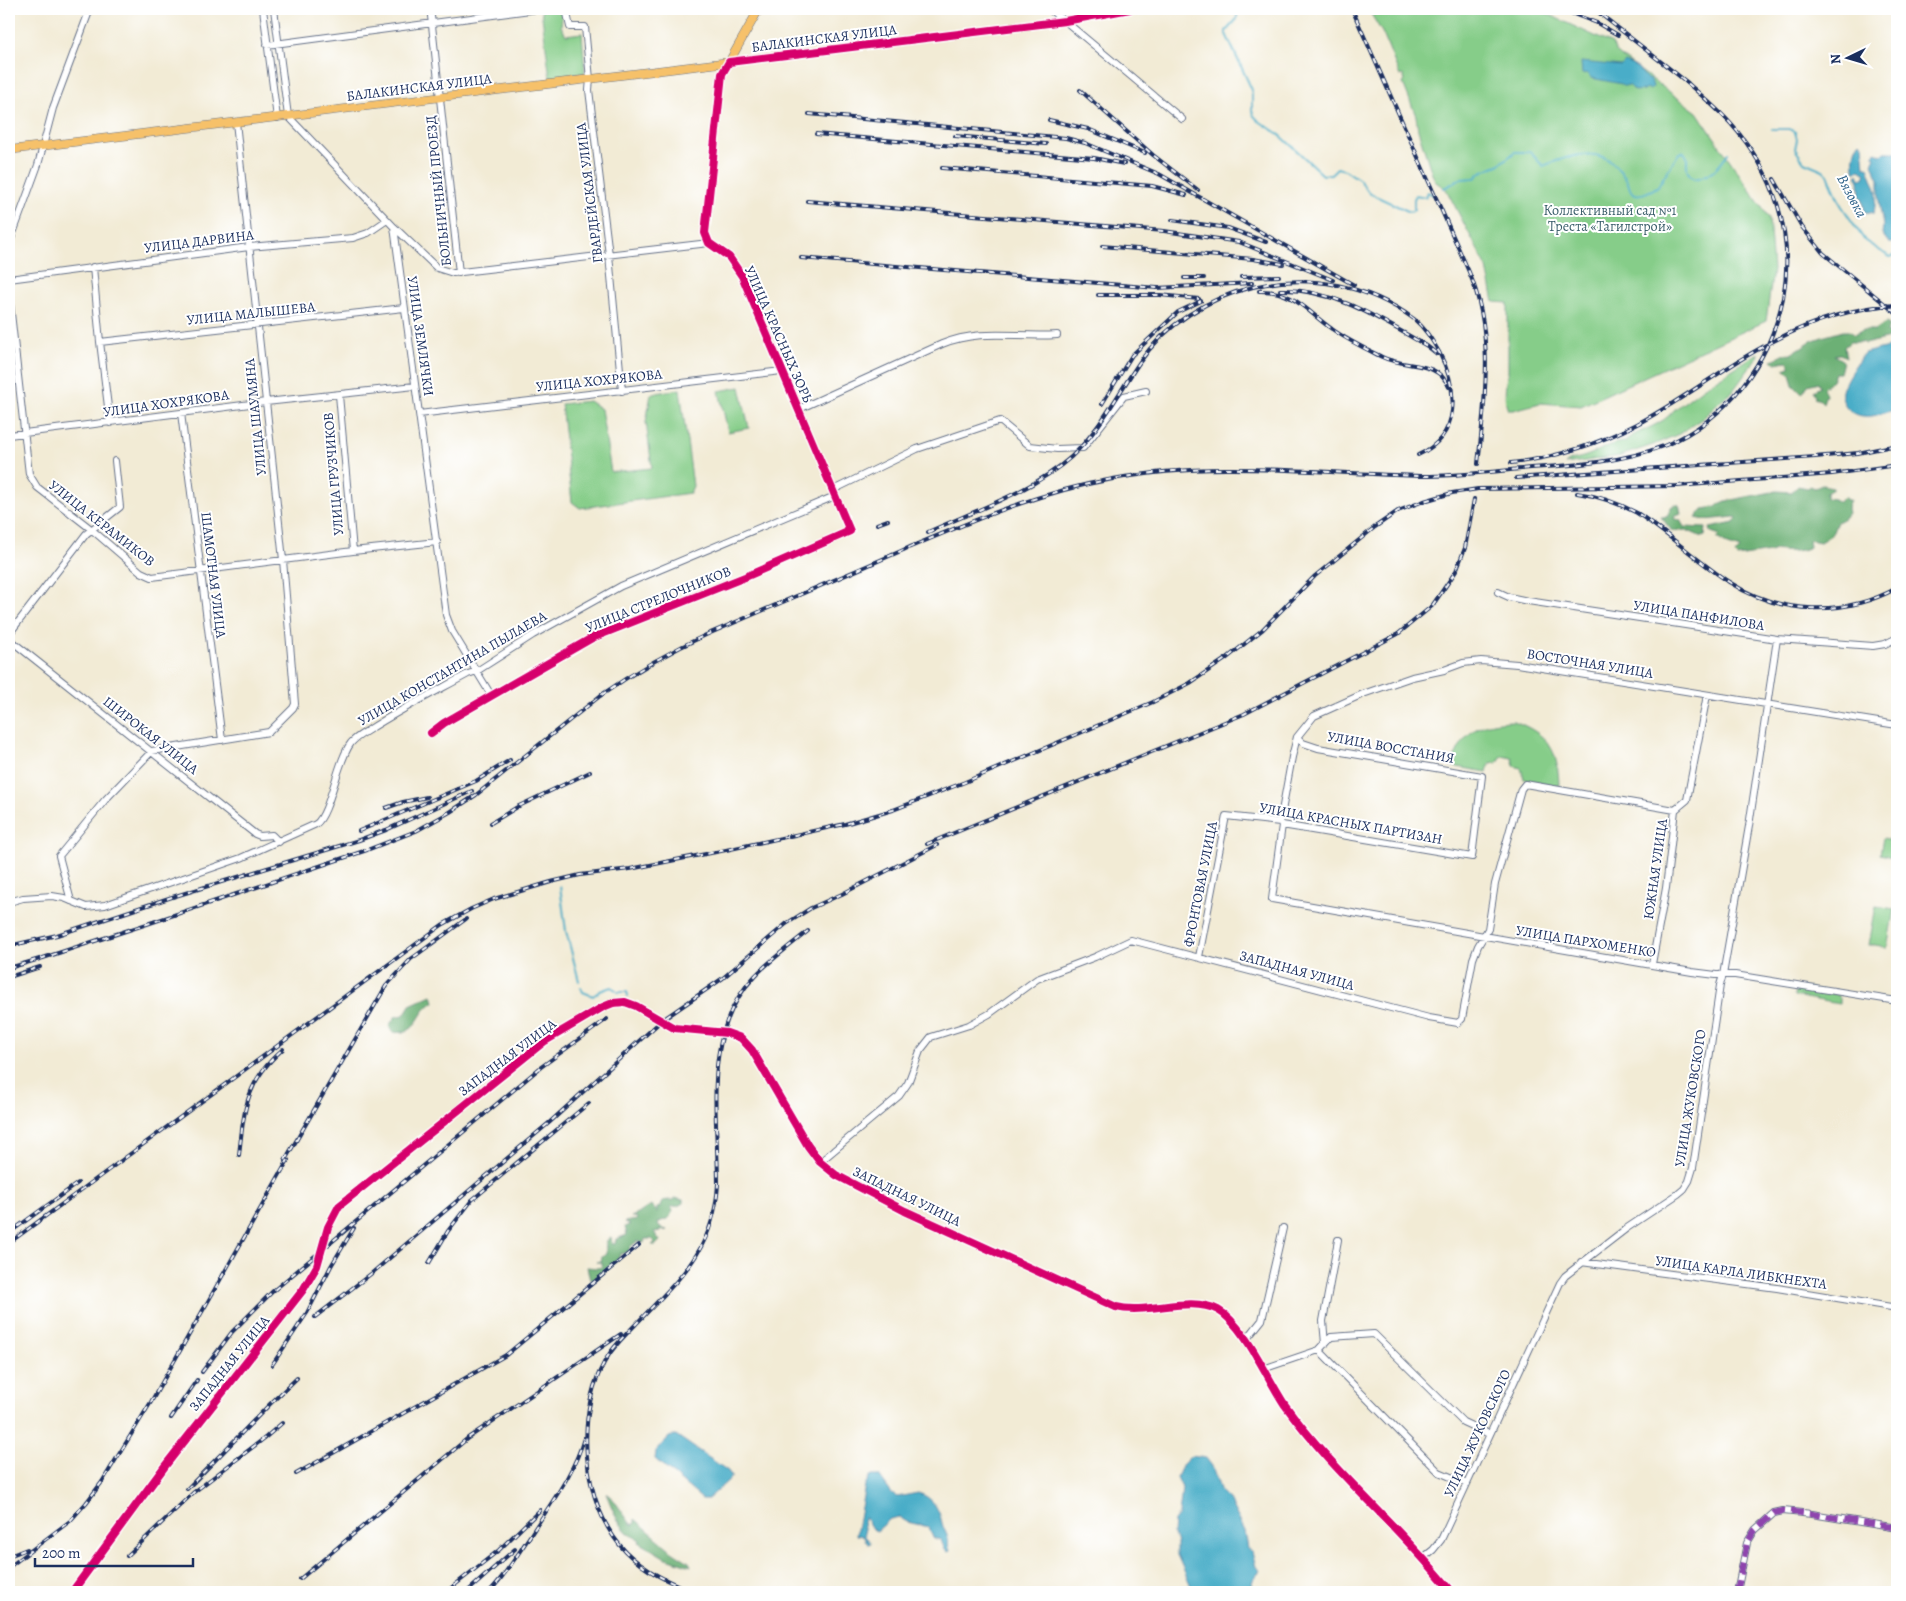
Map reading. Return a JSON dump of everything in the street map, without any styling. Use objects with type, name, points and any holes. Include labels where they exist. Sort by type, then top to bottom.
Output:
[{"type":"main road","points":[[729,62],[759,9]]},
{"type":"main road","name":"БАЛАКИНСКАЯ УЛИЦА","points":[[9,150],[729,62]]},
{"type":"street","points":[[9,260],[11,239],[43,146],[53,108],[90,9]]},
{"type":"street","points":[[263,9],[277,118]]},
{"type":"street","points":[[274,9],[288,116],[394,227],[437,268],[447,272],[459,273],[709,243],[705,233],[705,225],[722,74],[729,62]]},
{"type":"street","points":[[267,44],[432,19],[538,9]]},
{"type":"street","name":"ГВАРДЕЙСКАЯ УЛИЦА","points":[[566,9],[570,27],[585,26],[590,79],[589,90],[609,255],[622,391]]},
{"type":"street","points":[[1049,9],[1182,119]]},
{"type":"street","name":"БАЛАКИНСКАЯ УЛИЦА","points":[[729,62],[1065,21],[1130,9]]},
{"type":"street","name":"БОЛЬНИЧНЫЙ ПРОЕЗД","points":[[432,19],[459,273]]},
{"type":"street","name":"УЛИЦА ШАУМЯНА","points":[[222,740],[270,732],[293,708],[295,701],[283,560],[236,122]]},
{"type":"street","name":"УЛИЦА ДАРВИНА","points":[[9,279],[249,247],[353,238],[368,233],[387,220]]},
{"type":"street","name":"УЛИЦА ЗЕМЛЯЧКИ","points":[[394,227],[448,620],[492,695]]},
{"type":"street","name":"УЛИЦА КРАСНЫХ ЗОРЬ","points":[[709,243],[729,257],[742,276],[850,532]]},
{"type":"street","points":[[93,267],[110,423]]},
{"type":"street","name":"УЛИЦА КЕРАМИКОВ","points":[[9,294],[29,474],[37,487],[91,529],[141,572],[152,577],[437,542]]},
{"type":"street","name":"УЛИЦА МАЛЫШЕВА","points":[[100,342],[404,308]]},
{"type":"street","points":[[798,409],[942,344],[964,336],[980,334],[1057,335]]},
{"type":"street","name":"УЛИЦА ХОХРЯКОВА","points":[[419,414],[782,371]]},
{"type":"street","name":"УЛИЦА ХОХРЯКОВА","points":[[9,435],[266,402],[415,386]]},
{"type":"street","name":"УЛИЦА КОНСТАНТИНА ПЫЛАЕВА","points":[[9,902],[24,898],[52,896],[86,907],[98,906],[118,901],[169,881],[241,858],[278,842],[316,824],[321,819],[344,755],[355,739],[405,709],[468,674],[477,671],[532,635],[621,586],[834,493],[917,449],[1000,421],[1030,446],[1080,449],[1086,446],[1124,396],[1146,391]]},
{"type":"street","name":"УЛИЦА ГРУЗЧИКОВ","points":[[339,395],[353,551]]},
{"type":"street","name":"ШАМОТНАЯ УЛИЦА","points":[[180,413],[222,740]]},
{"type":"street","points":[[9,634],[91,529],[120,507],[115,461]]},
{"type":"street","name":"УЛИЦА СТРЕЛОЧНИКОВ","points":[[431,733],[444,723],[592,638],[850,532]]},
{"type":"street","name":"УЛИЦА ПАНФИЛОВА","points":[[1498,592],[1509,597],[1528,601],[1777,639],[1873,646],[1885,644],[1897,638]]},
{"type":"street","name":"ШИРОКАЯ УЛИЦА","points":[[9,639],[255,834],[260,836],[272,835],[278,842]]},
{"type":"street","name":"УЛИЦА ЖУКОВСКОГО","points":[[1424,1557],[1441,1540],[1560,1283],[1581,1262],[1626,1228],[1678,1194],[1689,1181],[1693,1168],[1720,985],[1746,844],[1777,639]]},
{"type":"street","name":"ВОСТОЧНАЯ УЛИЦА","points":[[1297,738],[1314,716],[1363,694],[1412,677],[1475,661],[1517,664],[1897,724]]},
{"type":"street","name":"ЮЖНАЯ УЛИЦА","points":[[1652,964],[1666,888],[1675,810],[1687,800],[1707,695]]},
{"type":"street","points":[[1281,824],[1297,738]]},
{"type":"street","name":"УЛИЦА ВОССТАНИЯ","points":[[1297,738],[1303,743],[1318,748],[1482,776],[1472,857]]},
{"type":"street","points":[[71,901],[59,856],[105,800],[152,751],[222,740]]},
{"type":"street","points":[[1484,937],[1488,929],[1495,884],[1525,784],[1675,810]]},
{"type":"street","name":"УЛИЦА КРАСНЫХ ПАРТИЗАН","points":[[1226,816],[1472,857]]},
{"type":"street","name":"ФРОНТОВАЯ УЛИЦА","points":[[1199,956],[1226,816]]},
{"type":"street","name":"УЛИЦА ПАРХОМЕНКО","points":[[1281,824],[1272,899],[1484,937],[1897,1001]]},
{"type":"street","name":"ЗАПАДНАЯ УЛИЦА","points":[[820,1162],[899,1096],[908,1083],[920,1051],[931,1037],[968,1025],[989,1014],[1037,979],[1095,957],[1131,940],[1199,956],[1400,1011],[1458,1024],[1462,1019],[1473,959],[1484,937]]},
{"type":"street","name":"ЗАПАДНАЯ УЛИЦА","points":[[72,1592],[170,1458],[303,1290],[317,1266],[328,1227],[339,1206],[520,1060],[565,1028],[608,1005],[625,1002],[636,1006],[674,1028],[723,1032],[735,1035],[752,1050],[820,1162],[836,1175],[905,1211],[1103,1302],[1123,1309],[1140,1310],[1191,1305],[1208,1306],[1224,1314],[1246,1340],[1287,1407],[1314,1440],[1424,1557],[1452,1592]]},
{"type":"street","points":[[1246,1340],[1262,1320],[1283,1228]]},
{"type":"street","points":[[1325,1344],[1323,1321],[1338,1240]]},
{"type":"street","name":"УЛИЦА КАРЛА ЛИБКНЕХТА","points":[[1581,1262],[1758,1285],[1897,1308]]},
{"type":"street","points":[[1263,1369],[1319,1350],[1331,1338],[1374,1334],[1463,1422],[1489,1434]]},
{"type":"street","points":[[1319,1350],[1439,1472],[1467,1484]]},
{"type":"street","points":[[1737,1592],[1747,1543],[1755,1530],[1774,1513],[1782,1511],[1812,1514],[1897,1528]]},
{"type":"street","points":[[9,1590],[13,1592]]},
{"type":"green space","points":[[541,9],[563,9],[561,26],[566,35],[582,33],[585,73],[550,78]]},
{"type":"green space","name":"Коллективный сад №1 Треста «Тагилстрой»","points":[[1368,9],[1537,9],[1612,44],[1617,53],[1623,58],[1697,112],[1769,218],[1773,270],[1766,321],[1581,406],[1540,403],[1508,410],[1505,397],[1508,374],[1508,303],[1494,302],[1487,268],[1446,189],[1436,182],[1432,174],[1418,130],[1416,116],[1403,83],[1405,81],[1403,75],[1400,76],[1383,34]]},
{"type":"green space","points":[[1887,322],[1889,324],[1887,333],[1894,337],[1864,344],[1862,342],[1850,342],[1844,347],[1846,357],[1840,354],[1834,355],[1843,361],[1840,373],[1835,373],[1832,380],[1823,388],[1826,394],[1823,403],[1814,398],[1813,391],[1820,387],[1818,382],[1808,385],[1802,394],[1793,385],[1790,373],[1784,369],[1790,367],[1790,364],[1787,361],[1775,363],[1772,360],[1788,353],[1791,354],[1811,341],[1822,337],[1843,331],[1849,331],[1854,335],[1862,330],[1875,330]]},
{"type":"green space","points":[[1758,353],[1757,358],[1732,392],[1703,418],[1679,434],[1620,456],[1565,464],[1610,445],[1626,442],[1633,435],[1664,419],[1703,388]]},
{"type":"green space","points":[[740,387],[749,428],[728,432],[719,391]]},
{"type":"green space","points":[[680,389],[693,486],[690,493],[580,508],[572,502],[561,404],[589,401],[601,409],[611,472],[652,468],[646,422],[651,394]]},
{"type":"green space","points":[[1822,485],[1833,487],[1833,489],[1826,493],[1826,498],[1839,502],[1845,496],[1846,500],[1850,500],[1847,508],[1848,513],[1837,522],[1831,535],[1820,542],[1809,540],[1810,547],[1802,550],[1775,550],[1737,557],[1735,555],[1740,549],[1728,545],[1717,538],[1720,535],[1711,532],[1710,528],[1734,523],[1737,518],[1705,520],[1696,518],[1703,509],[1716,507],[1726,501],[1777,491],[1792,492],[1797,486],[1815,488]]},
{"type":"green space","points":[[1675,504],[1679,505],[1681,514],[1674,517],[1675,519],[1680,520],[1684,527],[1706,528],[1705,536],[1702,537],[1686,530],[1672,531],[1661,517],[1667,517],[1671,507]]},
{"type":"green space","points":[[1514,721],[1536,732],[1549,745],[1554,753],[1559,786],[1524,779],[1521,768],[1514,766],[1512,758],[1502,756],[1497,763],[1489,764],[1487,772],[1451,766],[1461,744],[1481,726]]},
{"type":"green space","points":[[1883,838],[1897,841],[1897,858],[1880,854]]},
{"type":"green space","points":[[1876,906],[1894,909],[1887,948],[1869,945]]},
{"type":"green space","points":[[1798,987],[1839,995],[1839,1004],[1794,996],[1795,989]]},
{"type":"green space","points":[[432,995],[434,1002],[423,1012],[408,1031],[392,1032],[389,1026],[395,1017],[404,1015],[410,1005]]},
{"type":"green space","points":[[674,1198],[683,1200],[683,1203],[671,1207],[673,1211],[669,1218],[659,1222],[660,1228],[667,1230],[654,1232],[660,1241],[656,1245],[652,1245],[655,1242],[652,1239],[645,1239],[644,1243],[638,1241],[631,1246],[628,1252],[620,1254],[618,1260],[594,1280],[590,1279],[587,1267],[602,1267],[602,1262],[596,1262],[601,1261],[602,1257],[606,1254],[607,1240],[611,1237],[612,1244],[615,1244],[616,1239],[627,1235],[625,1227],[630,1224],[625,1222],[637,1220],[636,1217],[631,1217],[651,1205],[657,1212],[657,1208],[660,1207],[662,1202],[674,1200]]},
{"type":"green space","points":[[606,1493],[614,1500],[630,1523],[633,1525],[635,1519],[672,1551],[689,1562],[691,1566],[664,1557],[639,1542],[640,1540],[627,1532],[617,1519]]},
{"type":"water","points":[[1581,62],[1621,66],[1625,62],[1638,68],[1647,79],[1651,80],[1653,87],[1650,90],[1647,88],[1635,91],[1629,85],[1624,86],[1591,78],[1586,73],[1582,74]]},
{"type":"water","points":[[1860,141],[1863,145],[1865,167],[1868,167],[1877,192],[1874,213],[1865,212],[1862,198],[1860,197],[1859,181],[1856,176],[1858,174],[1860,179],[1864,178],[1866,173],[1860,169],[1856,172],[1854,169],[1853,160]]},
{"type":"water","points":[[1876,152],[1881,155],[1884,152],[1897,152],[1897,241],[1895,243],[1889,243],[1882,234],[1879,179],[1872,164],[1875,157],[1873,156]]},
{"type":"water","points":[[1888,347],[1897,348],[1897,410],[1872,416],[1854,413],[1847,408],[1843,400],[1842,391],[1845,382],[1864,353]]},
{"type":"water","points":[[676,1435],[728,1471],[732,1477],[708,1499],[702,1499],[655,1459],[656,1451],[669,1437]]},
{"type":"water","points":[[1191,1456],[1206,1458],[1212,1466],[1221,1492],[1229,1500],[1245,1531],[1248,1549],[1252,1551],[1256,1567],[1260,1570],[1252,1582],[1254,1592],[1184,1592],[1191,1586],[1177,1555],[1177,1543],[1173,1534],[1174,1521],[1179,1515],[1182,1488],[1177,1477],[1183,1464]]},
{"type":"water","points":[[870,1476],[879,1476],[892,1494],[897,1497],[918,1493],[928,1497],[935,1504],[939,1513],[947,1537],[949,1552],[945,1550],[941,1540],[933,1538],[929,1527],[907,1522],[899,1517],[890,1519],[877,1531],[872,1529],[865,1517],[863,1522],[865,1536],[871,1543],[868,1544],[863,1536],[856,1535],[865,1485]]},
{"type":"waterway","points":[[1237,9],[1237,19],[1226,31],[1226,34],[1252,90],[1252,110],[1254,116],[1259,121],[1280,135],[1323,175],[1331,174],[1337,168],[1345,170],[1360,180],[1369,193],[1410,212],[1414,210],[1416,195],[1425,197],[1428,192],[1433,195]]},
{"type":"waterway","name":"Вязовка","points":[[1772,129],[1789,129],[1795,132],[1797,139],[1795,149],[1804,162],[1823,170],[1828,175],[1841,205],[1865,241],[1890,257],[1897,254]]},
{"type":"waterway","name":"Вязовка","points":[[1444,188],[1461,179],[1475,178],[1481,172],[1500,164],[1515,152],[1530,152],[1543,166],[1580,155],[1588,154],[1603,157],[1611,161],[1620,170],[1628,182],[1631,191],[1640,194],[1658,186],[1679,153],[1684,152],[1687,157],[1688,172],[1695,179],[1715,170],[1728,153]]},
{"type":"waterway","points":[[560,886],[566,931],[579,981]]},
{"type":"waterway","points":[[581,988],[583,992],[593,996],[611,987],[616,990]]},
{"type":"waterway","points":[[620,992],[627,992],[628,996]]},
{"type":"railway","points":[[1352,9],[1469,272],[1477,295],[1485,342],[1486,366],[1478,464]]},
{"type":"railway","points":[[1560,9],[1597,23],[1618,35]]},
{"type":"railway","points":[[1594,9],[1688,83]]},
{"type":"railway","points":[[9,968],[367,850],[416,831],[476,795],[600,696],[639,670],[666,655],[708,634],[901,551],[1031,500],[1113,479],[1143,474],[1202,469],[1261,469],[1430,476],[1583,464],[1617,459],[1650,451],[1688,434],[1726,404],[1742,386],[1768,344],[1777,322],[1783,298],[1786,251],[1778,205],[1770,183],[1759,162],[1731,124],[1684,80]]},
{"type":"railway","points":[[1080,90],[1153,155],[1198,190]]},
{"type":"railway","points":[[809,114],[1066,138],[1085,143],[1159,174],[1354,285]]},
{"type":"railway","points":[[1049,120],[1088,129],[1145,153]]},
{"type":"railway","points":[[816,134],[1094,158],[1124,164]]},
{"type":"railway","points":[[955,136],[1046,144]]},
{"type":"railway","points":[[942,168],[1152,186],[1186,195]]},
{"type":"railway","points":[[1774,179],[1802,227],[1823,253],[1897,314]]},
{"type":"railway","points":[[807,201],[1164,231],[1239,242],[1333,280]]},
{"type":"railway","points":[[1172,220],[1228,228],[1266,242]]},
{"type":"railway","points":[[1102,246],[1253,259],[1283,264]]},
{"type":"railway","points":[[801,258],[1157,288],[1252,283]]},
{"type":"railway","points":[[1241,277],[1279,276]]},
{"type":"railway","points":[[1184,278],[1204,278]]},
{"type":"railway","points":[[928,532],[1021,490],[1056,469],[1071,457],[1091,435],[1150,349],[1162,336],[1189,314],[1236,292],[1274,283],[1316,282],[1357,290],[1396,307],[1414,319],[1425,330],[1439,352],[1445,366],[1450,381],[1452,410],[1443,436],[1418,455]]},
{"type":"railway","points":[[1280,290],[1319,294],[1338,300],[1375,316],[1427,346],[1437,354]]},
{"type":"railway","points":[[1259,291],[1282,294],[1291,298],[1350,341],[1391,361],[1429,368],[1444,378],[1449,387]]},
{"type":"railway","points":[[1098,295],[1160,295],[1199,299]]},
{"type":"railway","points":[[1102,404],[1132,355],[1178,312],[1201,301]]},
{"type":"railway","points":[[1511,463],[1560,454],[1592,444],[1622,431],[1668,406],[1757,350],[1807,326],[1843,314],[1897,305]]},
{"type":"railway","points":[[1516,478],[1815,457],[1858,453],[1897,445]]},
{"type":"railway","points":[[9,1243],[442,925],[471,909],[494,899],[580,875],[630,869],[726,850],[845,824],[893,810],[965,782],[1153,702],[1190,683],[1227,658],[1262,630],[1315,576],[1375,527],[1398,511],[1452,493],[1478,489],[1677,486],[1832,474],[1897,465]]},
{"type":"railway","points":[[1577,493],[1608,500],[1637,513],[1729,582],[1769,601],[1791,606],[1834,608],[1856,604],[1897,588]]},
{"type":"railway","points":[[927,844],[1244,714],[1398,634],[1432,606],[1456,571],[1465,548],[1474,499]]},
{"type":"railway","points":[[877,524],[888,520]]},
{"type":"railway","points":[[359,831],[476,781],[510,760]]},
{"type":"railway","points":[[491,823],[519,806],[590,772]]},
{"type":"railway","points":[[9,946],[57,935],[169,898],[359,840],[386,830],[472,791]]},
{"type":"railway","points":[[386,808],[427,797]]},
{"type":"railway","points":[[315,1317],[372,1273],[550,1122],[661,1021],[723,978],[786,924],[811,908],[937,845]]},
{"type":"railway","points":[[285,1160],[386,986],[411,959],[466,919]]},
{"type":"railway","points":[[694,1592],[650,1571],[626,1552],[611,1532],[599,1509],[591,1483],[587,1455],[587,1427],[590,1400],[598,1375],[610,1353],[691,1263],[709,1228],[715,1208],[718,1184],[716,1075],[726,1022],[738,998],[755,976],[808,931]]},
{"type":"railway","points":[[9,977],[40,967]]},
{"type":"railway","points":[[202,1372],[232,1332],[273,1291],[541,1067],[607,1019]]},
{"type":"railway","points":[[239,1155],[245,1110],[254,1084],[261,1073],[283,1049]]},
{"type":"railway","points":[[429,1263],[448,1231],[472,1200],[589,1103]]},
{"type":"railway","points":[[9,1567],[70,1521],[102,1482],[151,1402],[288,1160]]},
{"type":"railway","points":[[9,1233],[78,1183]]},
{"type":"railway","points":[[272,1365],[307,1313],[331,1266],[354,1228]]},
{"type":"railway","points":[[296,1474],[506,1355],[639,1245]]},
{"type":"railway","points":[[300,1579],[468,1438],[621,1334]]},
{"type":"railway","points":[[187,1489],[297,1378]]},
{"type":"railway","points":[[171,1418],[197,1380]]},
{"type":"railway","points":[[127,1556],[194,1492],[282,1423]]},
{"type":"railway","points":[[489,1592],[511,1565],[561,1488],[580,1451],[584,1438]]},
{"type":"railway","points":[[446,1592],[499,1550],[540,1510]]},
{"type":"railway","points":[[9,1556],[27,1549]]},
{"type":"railway","points":[[467,1592],[515,1549]]},
{"type":"railway","points":[[644,1592],[684,1591]]},
{"type":"marked path","points":[[1737,1592],[1747,1543],[1755,1530],[1774,1513],[1783,1511],[1812,1514],[1897,1528]]},
{"type":"cycle path","points":[[431,733],[444,723],[592,638],[745,577],[850,531],[742,276],[729,257],[709,243],[705,233],[722,74],[729,62],[1065,21],[1130,9]]},
{"type":"cycle path","points":[[72,1592],[165,1466],[303,1290],[317,1266],[328,1227],[339,1206],[545,1041],[603,1007],[613,1003],[625,1002],[636,1006],[674,1028],[727,1033],[741,1038],[752,1050],[808,1146],[820,1162],[836,1175],[905,1211],[1116,1307],[1141,1309],[1194,1304],[1218,1310],[1228,1317],[1255,1353],[1278,1394],[1304,1430],[1452,1592]]}]
